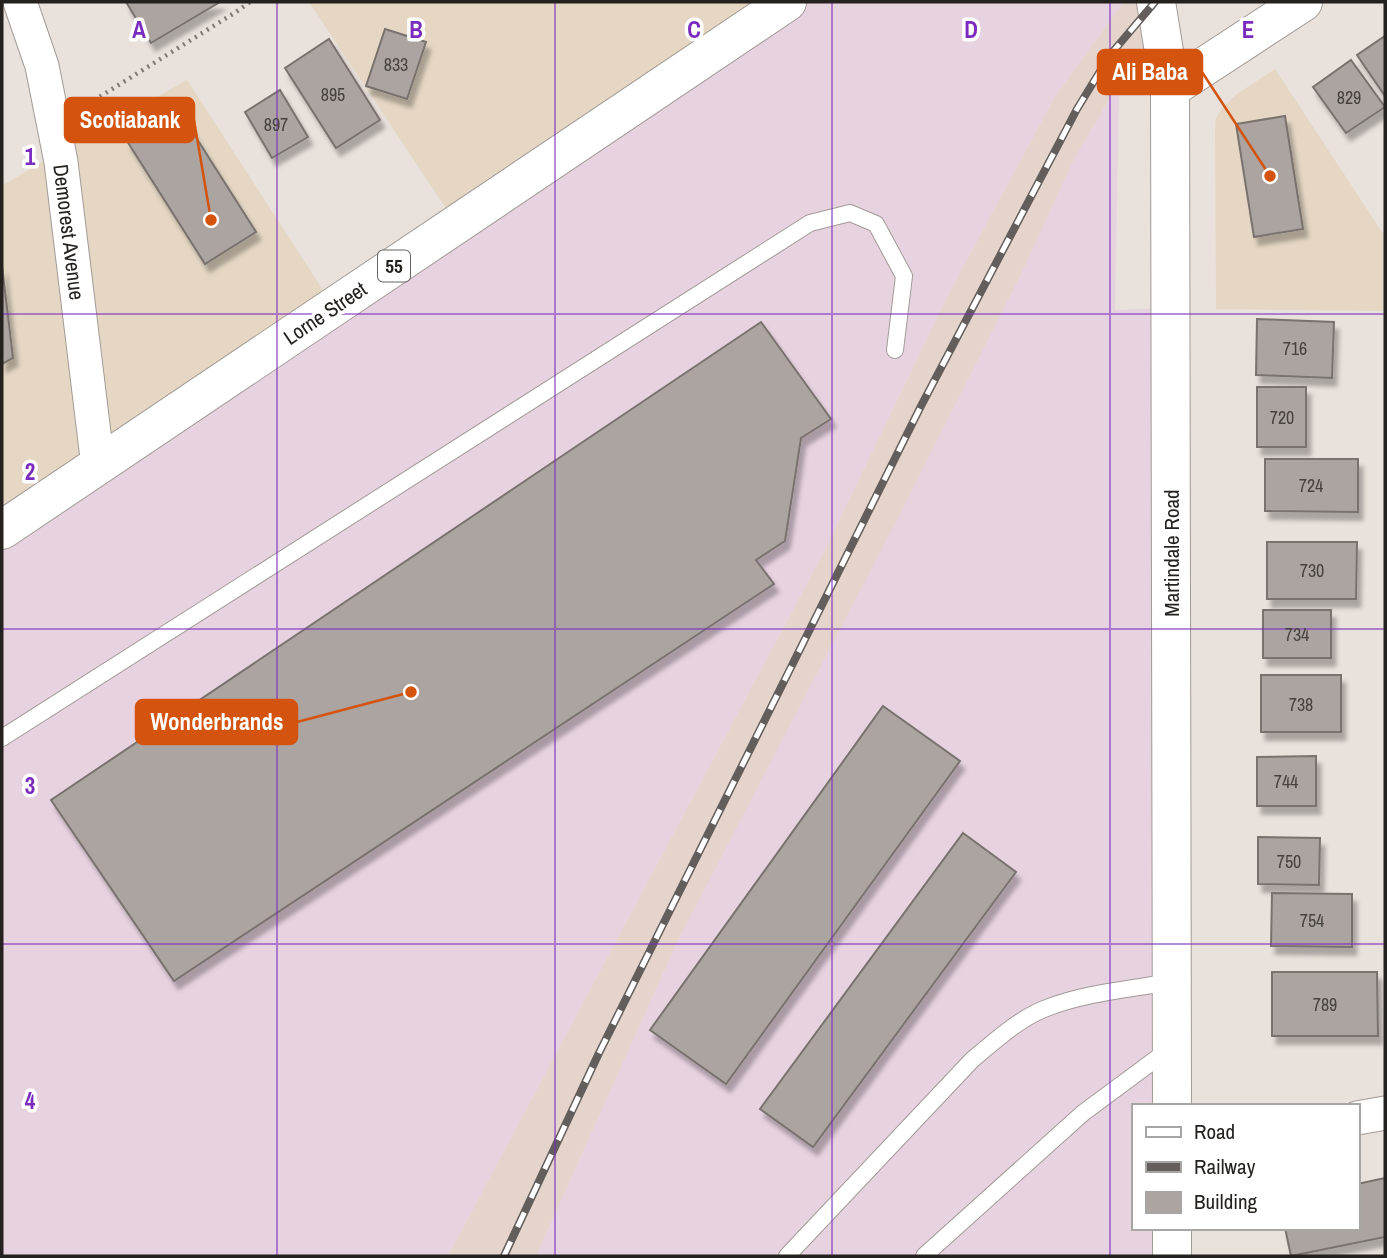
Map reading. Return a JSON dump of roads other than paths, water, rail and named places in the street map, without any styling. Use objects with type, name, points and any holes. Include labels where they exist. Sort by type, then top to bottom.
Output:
[{"type":"street","name":"Demorest Avenue","points":[[20,2],[42,66],[61,162],[98,466]]},
{"type":"street","name":"Lorne Street","points":[[9,520],[98,466],[787,2]]},
{"type":"street","name":"Martindale Road","points":[[1156,2],[1170,89],[1172,1104]]},
{"type":"street","points":[[1170,89],[1303,2]]},
{"type":"street","points":[[1359,1118],[1385,1113]]},
{"type":"street","points":[[1172,1230],[1172,1256]]},
{"type":"lane","points":[[2,738],[810,223],[850,213],[876,224],[904,276],[895,351]]},
{"type":"lane","points":[[787,1256],[972,1060],[1006,1032],[1042,1010],[1082,997],[1172,982]]},
{"type":"lane","points":[[924,1256],[1083,1113],[1172,1047]]},
{"type":"railway","points":[[504,1256],[599,1053],[921,406],[1077,109],[1110,55],[1155,2]]},
{"type":"place","name":"Ali Baba","points":[[1270,176]]},
{"type":"place","name":"Scotiabank","points":[[211,220]]},
{"type":"place","name":"Wonderbrands","points":[[411,692]]}]
